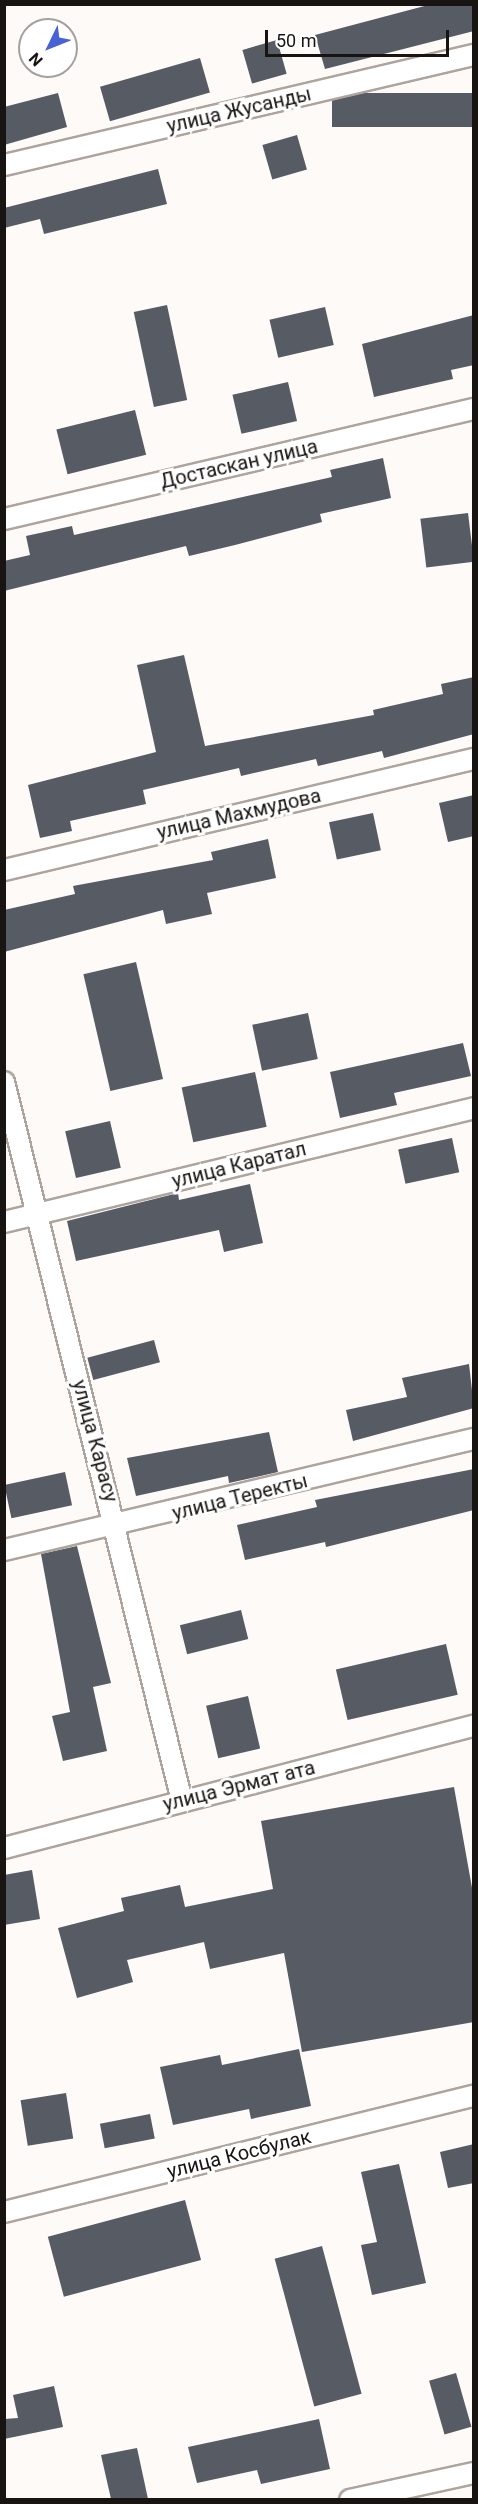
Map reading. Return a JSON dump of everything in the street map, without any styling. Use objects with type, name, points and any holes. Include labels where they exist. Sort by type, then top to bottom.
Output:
[{"type":"street","name":"улица Жусанды","points":[[4,165],[474,55]]},
{"type":"street","name":"Достаскан улица","points":[[4,519],[474,409]]},
{"type":"street","name":"улица Махмудова","points":[[4,870],[474,759]]},
{"type":"street","name":"улица Карасу","points":[[4,1082],[34,1216],[117,1527],[182,1801]]},
{"type":"street","name":"улица Каратал","points":[[4,1222],[474,1108]]},
{"type":"street","name":"улица Теректы","points":[[4,1550],[117,1527],[474,1439]]},
{"type":"street","name":"улица Эрмат ата","points":[[4,1848],[474,1726]]},
{"type":"street","name":"улица Косбулак","points":[[4,2212],[474,2096]]},
{"type":"street","points":[[350,2499],[474,2473]]},
{"type":"building","points":[[432,4],[474,4],[474,31],[325,69],[315,35]]},
{"type":"building","points":[[277,40],[287,74],[252,84],[242,50]]},
{"type":"building","points":[[200,58],[210,93],[110,121],[100,87]]},
{"type":"building","points":[[58,93],[67,127],[4,145],[4,107]]},
{"type":"building","points":[[332,93],[474,93],[474,127],[332,127]]},
{"type":"building","points":[[297,135],[307,170],[272,180],[262,145]]},
{"type":"building","points":[[158,169],[167,204],[44,234],[40,219],[4,228],[4,208]]},
{"type":"building","points":[[167,305],[187,400],[154,407],[134,312]]},
{"type":"building","points":[[325,307],[334,345],[278,358],[269,320]]},
{"type":"building","points":[[474,315],[474,365],[451,370],[453,379],[374,397],[362,344]]},
{"type":"building","points":[[288,382],[297,421],[241,434],[232,395]]},
{"type":"building","points":[[135,410],[146,455],[68,474],[56,430]]},
{"type":"building","points":[[383,458],[391,498],[320,514],[322,522],[235,545],[189,556],[186,546],[4,591],[4,561],[30,555],[26,536],[72,526],[74,535],[332,477],[330,470]]},
{"type":"building","points":[[468,513],[474,562],[426,567],[420,519]]},
{"type":"building","points":[[184,655],[205,746],[374,715],[373,710],[443,694],[441,684],[474,677],[474,734],[384,758],[382,751],[318,766],[316,759],[241,776],[239,768],[143,790],[146,804],[70,821],[72,831],[40,838],[28,785],[156,752],[137,665]]},
{"type":"building","points":[[474,795],[474,836],[448,842],[439,803]]},
{"type":"building","points":[[373,813],[381,850],[337,860],[329,822]]},
{"type":"building","points":[[268,839],[276,878],[207,893],[212,914],[166,924],[163,910],[4,952],[4,910],[75,894],[73,886],[213,860],[211,852]]},
{"type":"building","points":[[136,962],[163,1079],[110,1091],[83,974]]},
{"type":"building","points":[[308,1013],[318,1059],[262,1071],[252,1025]]},
{"type":"building","points":[[463,1043],[471,1076],[394,1093],[397,1105],[340,1118],[330,1072]]},
{"type":"building","points":[[255,1072],[267,1127],[193,1142],[182,1088]]},
{"type":"building","points":[[110,1121],[121,1168],[76,1178],[65,1131]]},
{"type":"building","points":[[452,1138],[459,1172],[405,1184],[398,1149]]},
{"type":"building","points":[[250,1184],[263,1243],[224,1252],[219,1230],[76,1261],[67,1221],[178,1193],[179,1200]]},
{"type":"building","points":[[154,1340],[160,1362],[93,1380],[87,1358]]},
{"type":"building","points":[[469,1364],[474,1408],[353,1441],[346,1410],[407,1397],[402,1378]]},
{"type":"building","points":[[269,1432],[278,1472],[229,1483],[228,1476],[136,1496],[127,1458]]},
{"type":"building","points":[[474,1469],[474,1510],[326,1547],[325,1542],[245,1560],[237,1525],[317,1507],[315,1500]]},
{"type":"building","points":[[65,1472],[72,1505],[11,1518],[4,1485]]},
{"type":"building","points":[[77,1546],[111,1683],[93,1687],[107,1751],[63,1761],[52,1716],[70,1712],[41,1554]]},
{"type":"building","points":[[241,1610],[248,1639],[187,1654],[180,1625]]},
{"type":"building","points":[[446,1644],[458,1695],[348,1720],[336,1669]]},
{"type":"building","points":[[248,1696],[260,1749],[218,1758],[206,1706]]},
{"type":"building","points":[[454,1787],[474,1899],[474,2022],[302,2052],[284,1953],[210,1969],[204,1942],[127,1960],[133,1982],[77,1998],[58,1928],[124,1911],[121,1898],[180,1885],[185,1907],[273,1889],[261,1821]]},
{"type":"building","points":[[32,1870],[40,1919],[4,1925],[4,1875]]},
{"type":"building","points":[[299,2049],[311,2106],[251,2119],[249,2109],[173,2125],[160,2067],[220,2055],[222,2065]]},
{"type":"building","points":[[66,2093],[73,2138],[28,2146],[21,2100]]},
{"type":"building","points":[[150,2114],[155,2139],[105,2148],[100,2124]]},
{"type":"building","points":[[474,2144],[474,2183],[448,2188],[440,2152]]},
{"type":"building","points":[[399,2164],[426,2283],[372,2295],[361,2245],[377,2242],[361,2172]]},
{"type":"building","points":[[185,2200],[201,2260],[64,2297],[48,2237]]},
{"type":"building","points":[[322,2246],[362,2394],[314,2406],[275,2259]]},
{"type":"building","points":[[456,2373],[471,2427],[445,2435],[429,2381]]},
{"type":"building","points":[[54,2386],[63,2427],[4,2439],[4,2419],[18,2418],[13,2395]]},
{"type":"building","points":[[319,2419],[330,2469],[261,2484],[257,2470],[197,2483],[188,2447]]},
{"type":"building","points":[[137,2448],[148,2499],[111,2499],[101,2455]]}]
